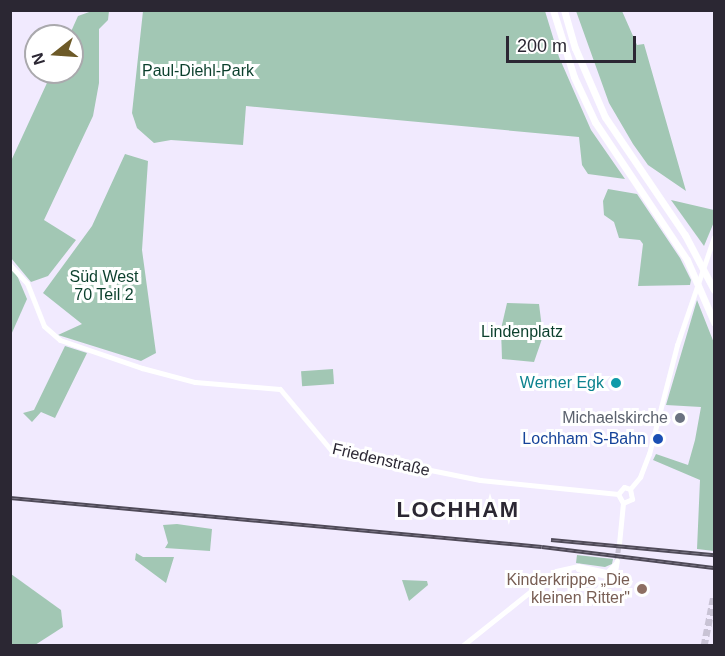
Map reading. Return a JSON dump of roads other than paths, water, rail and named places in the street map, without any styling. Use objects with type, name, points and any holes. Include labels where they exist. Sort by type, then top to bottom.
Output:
[{"type":"highway","points":[[554,10],[574,77],[595,122],[687,260],[714,322]]},
{"type":"highway","points":[[564,10],[575,48],[605,117],[681,228],[714,290]]},
{"type":"street","points":[[630,489],[640,477],[649,454],[664,388],[693,294],[714,237]]},
{"type":"street","name":"Friedenstraße","points":[[10,265],[27,283],[48,331],[67,343],[195,382],[280,389],[331,450],[480,480],[618,494]]},
{"type":"street","points":[[619,544],[623,503],[618,494],[621,489],[630,489]]},
{"type":"street","points":[[623,503],[632,499],[630,489]]},
{"type":"street","points":[[462,645],[510,606],[515,605],[515,600],[556,571],[570,567],[610,574],[616,561]]},
{"type":"tunnel","points":[[617,560],[619,544]]},
{"type":"tunnel","points":[[704,646],[714,595]]},
{"type":"railway","points":[[10,498],[542,547],[714,568]]},
{"type":"railway","points":[[551,540],[714,555]]},
{"type":"place","name":"Werner Egk","points":[[616,383]]},
{"type":"place","name":"Michaelskirche","points":[[680,418]]},
{"type":"place","name":"Lochham S-Bahn","points":[[658,439]]},
{"type":"place","name":"Kinderkrippe „Die kleinen Ritter\"","points":[[642,589]]},
{"type":"district","name":"LOCHHAM","points":[[458,510]]},
{"type":"park label","name":"Paul-Diehl-Park","points":[[198,71]]},
{"type":"park label","name":"Süd West 70 Teil 2","points":[[104,286]]},
{"type":"park label","name":"Lindenplatz","points":[[522,332]]}]
